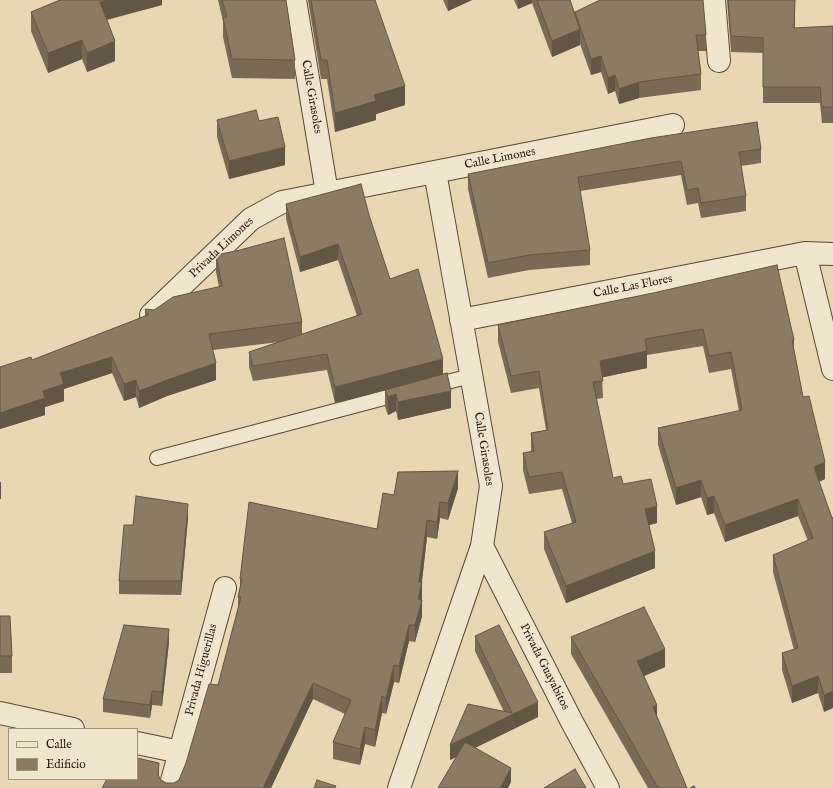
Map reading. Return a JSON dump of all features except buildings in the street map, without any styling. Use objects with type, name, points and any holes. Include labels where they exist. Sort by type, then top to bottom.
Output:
[{"type":"street","name":"Calle Girasoles","points":[[295,0],[328,193]]},
{"type":"street","points":[[714,0],[720,61]]},
{"type":"street","name":"Calle Limones","points":[[328,193],[673,125]]},
{"type":"street","name":"Calle Girasoles","points":[[399,788],[482,546],[491,486],[435,172]]},
{"type":"street","name":"Privada Limones","points":[[151,315],[252,219],[282,202],[328,193]]},
{"type":"street","points":[[805,253],[833,369]]},
{"type":"street","name":"Calle Las Flores","points":[[461,320],[805,253],[833,254]]},
{"type":"street","name":"Privada Guayabitos","points":[[482,546],[572,722],[608,788]]},
{"type":"street","name":"Privada Higuerillas","points":[[170,788],[225,588]]},
{"type":"street","points":[[0,713],[68,728]]},
{"type":"street","points":[[138,743],[180,752]]},
{"type":"lane","points":[[157,458],[471,376]]}]
